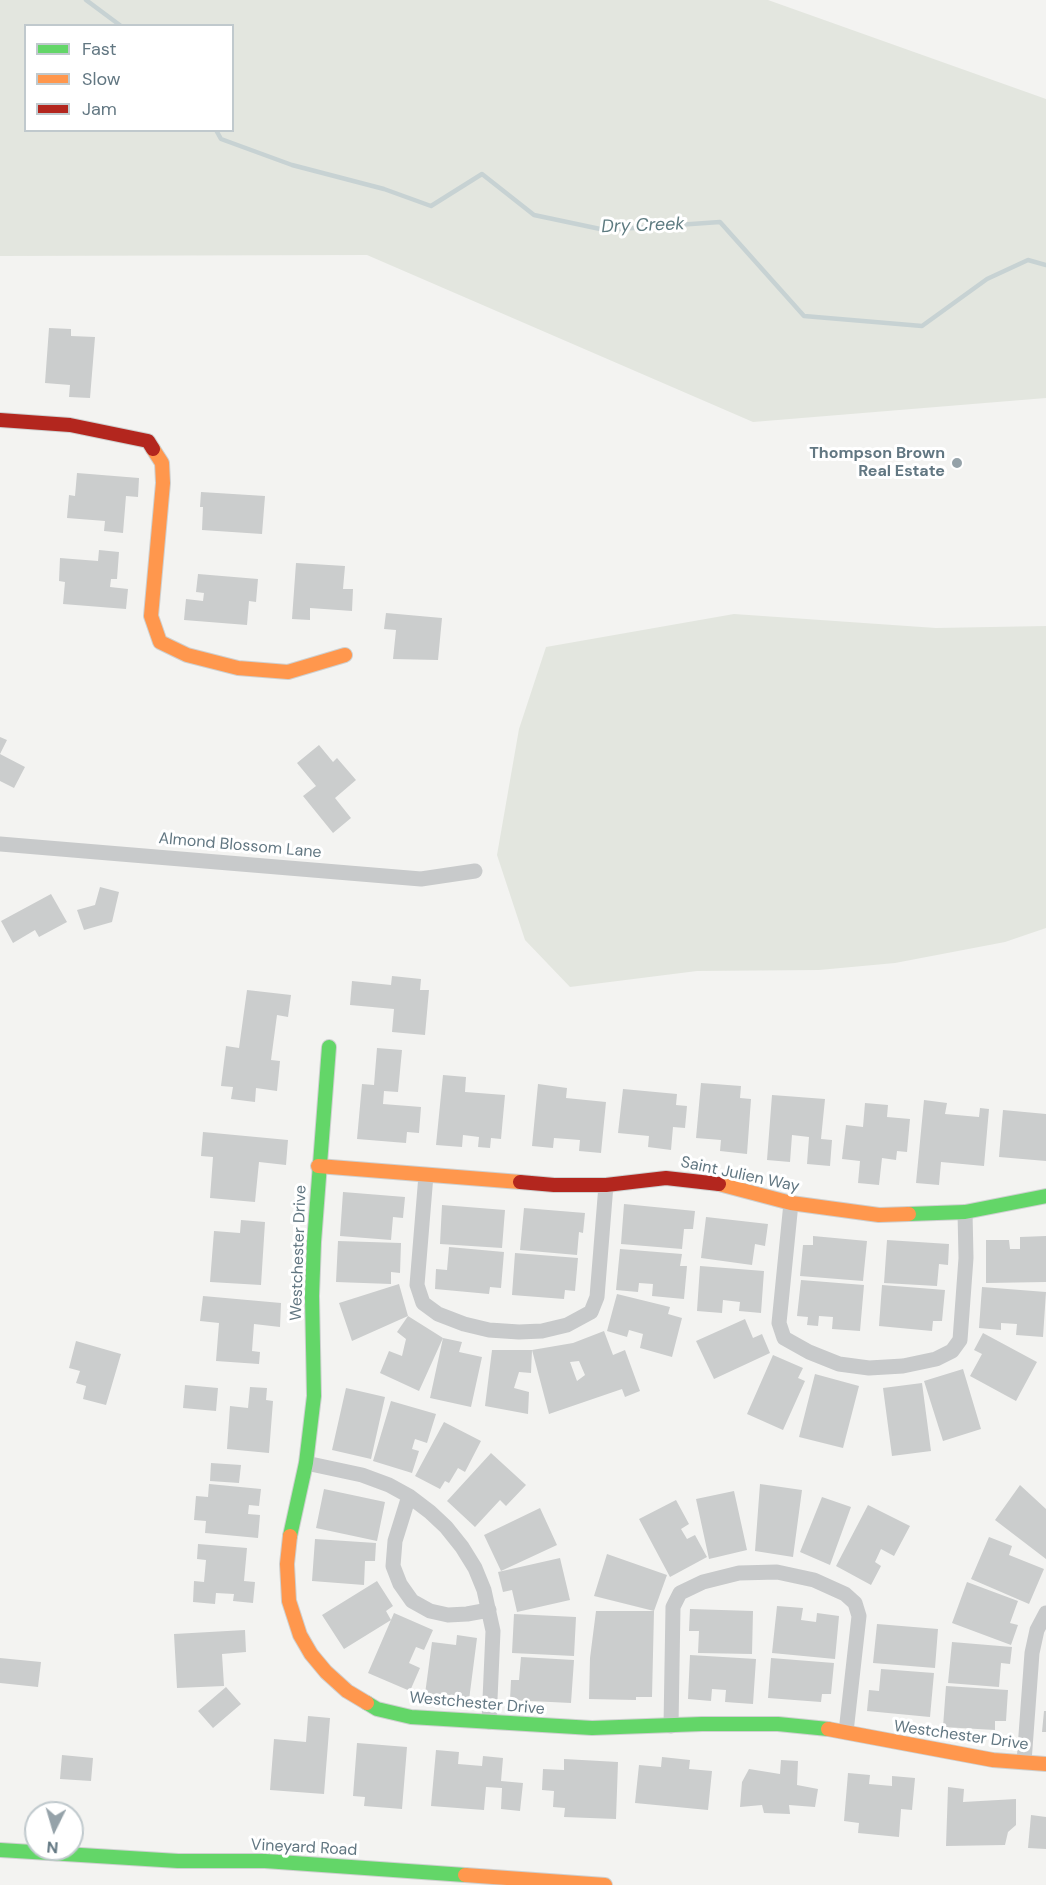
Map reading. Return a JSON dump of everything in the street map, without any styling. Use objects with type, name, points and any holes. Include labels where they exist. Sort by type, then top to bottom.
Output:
[{"type":"street","points":[[0,420],[70,425],[148,441],[162,463],[163,483],[151,616],[160,642],[187,655],[238,668],[288,672],[345,655]]},
{"type":"street","name":"Almond Blossom Lane","points":[[0,843],[420,879],[476,871]]},
{"type":"street","name":"Westchester Drive","points":[[329,1047],[318,1166],[312,1296],[314,1396],[306,1463],[291,1526],[287,1564],[289,1601],[300,1635],[311,1654],[326,1672],[347,1691],[377,1709],[411,1717],[592,1728],[778,1725],[846,1732],[993,1760],[1046,1764]]},
{"type":"street","name":"Saint Julien Way","points":[[318,1166],[554,1185],[606,1185],[666,1178],[713,1183],[791,1203],[879,1215],[965,1212],[1046,1196]]},
{"type":"street","points":[[426,1175],[417,1285],[423,1303],[438,1314],[464,1324],[489,1330],[519,1332],[542,1331],[567,1325],[591,1312],[597,1297],[606,1185]]},
{"type":"street","points":[[791,1203],[779,1323],[784,1338],[809,1352],[839,1364],[869,1368],[903,1366],[936,1359],[952,1351],[960,1340],[966,1258],[965,1212]]},
{"type":"street","points":[[306,1463],[362,1475],[410,1496],[446,1527],[462,1546],[484,1590],[493,1631],[489,1722]]},
{"type":"street","points":[[410,1496],[395,1541],[393,1566],[400,1584],[412,1601],[430,1611],[448,1615],[489,1610]]},
{"type":"street","points":[[671,1726],[673,1607],[680,1593],[703,1582],[739,1573],[777,1572],[814,1580],[845,1594],[855,1603],[859,1616],[846,1732]]},
{"type":"street","points":[[1024,1762],[1032,1653],[1037,1630],[1046,1613]]},
{"type":"street","name":"Vineyard Road","points":[[0,1851],[178,1861],[265,1862],[605,1885]]},
{"type":"shaded area","points":[[0,0],[768,0],[1046,99],[1046,398],[753,422],[367,255],[0,256]]},
{"type":"shaded area","points":[[734,614],[936,628],[1046,626],[1046,928],[1005,942],[895,963],[819,970],[697,971],[570,987],[525,940],[497,855],[519,729],[546,647]]},
{"type":"building","points":[[49,328],[71,329],[71,336],[95,337],[90,398],[69,397],[70,385],[45,383]]},
{"type":"building","points":[[77,473],[139,478],[138,497],[126,496],[123,533],[104,531],[105,521],[67,518],[69,495],[75,496]]},
{"type":"building","points":[[201,492],[265,496],[262,534],[202,530]]},
{"type":"building","points":[[99,550],[119,552],[117,579],[111,579],[110,587],[128,589],[126,609],[63,604],[65,582],[59,581],[60,558],[98,561]]},
{"type":"building","points":[[296,563],[345,566],[343,589],[353,589],[352,611],[310,608],[310,620],[292,619]]},
{"type":"building","points":[[198,574],[258,579],[256,602],[249,601],[247,625],[184,620],[186,599],[203,601],[204,593],[196,592]]},
{"type":"building","points":[[386,613],[442,618],[438,660],[393,659],[396,630],[384,629]]},
{"type":"building","points":[[0,737],[7,740],[0,754]]},
{"type":"building","points":[[319,745],[333,762],[337,758],[356,780],[335,798],[351,818],[333,833],[303,796],[316,786],[297,763]]},
{"type":"building","points":[[0,754],[25,767],[14,788],[0,781]]},
{"type":"building","points":[[100,887],[119,892],[112,922],[84,930],[77,910],[95,905]]},
{"type":"building","points":[[51,894],[67,922],[39,937],[35,930],[13,943],[1,921]]},
{"type":"building","points":[[392,976],[421,979],[420,990],[429,990],[425,1035],[392,1032],[394,1009],[350,1005],[352,981],[391,985]]},
{"type":"building","points":[[247,990],[291,995],[288,1017],[277,1015],[271,1060],[280,1061],[277,1091],[256,1088],[255,1102],[231,1099],[233,1087],[221,1086],[226,1046],[239,1048]]},
{"type":"building","points":[[377,1048],[402,1050],[398,1092],[384,1091],[383,1104],[421,1107],[419,1133],[407,1132],[406,1143],[357,1139],[362,1084],[374,1085]]},
{"type":"building","points":[[443,1075],[466,1077],[465,1092],[505,1095],[501,1139],[491,1138],[490,1148],[478,1147],[479,1137],[463,1135],[462,1147],[436,1145]]},
{"type":"building","points":[[701,1083],[741,1086],[740,1098],[751,1099],[747,1154],[720,1151],[721,1140],[696,1138]]},
{"type":"building","points":[[538,1084],[567,1088],[566,1098],[606,1102],[601,1153],[579,1151],[580,1140],[554,1138],[553,1148],[532,1146]]},
{"type":"building","points":[[623,1089],[677,1094],[676,1105],[687,1106],[685,1128],[673,1127],[671,1150],[648,1147],[649,1136],[618,1133]]},
{"type":"building","points":[[772,1095],[825,1099],[821,1139],[832,1140],[830,1166],[807,1164],[809,1137],[792,1135],[790,1162],[767,1160]]},
{"type":"building","points":[[924,1100],[947,1103],[945,1114],[979,1117],[980,1108],[989,1109],[984,1166],[941,1162],[939,1185],[916,1183]]},
{"type":"building","points":[[865,1103],[888,1105],[887,1117],[910,1119],[907,1152],[897,1151],[896,1160],[882,1158],[879,1185],[858,1183],[860,1161],[842,1159],[846,1125],[863,1127]]},
{"type":"building","points":[[1003,1110],[1046,1114],[1046,1161],[999,1157]]},
{"type":"building","points":[[203,1132],[288,1140],[286,1165],[259,1162],[255,1202],[210,1198],[213,1157],[201,1156]]},
{"type":"building","points":[[343,1192],[405,1197],[403,1218],[393,1217],[391,1240],[340,1236]]},
{"type":"building","points":[[624,1204],[695,1211],[693,1229],[684,1229],[682,1249],[621,1244]]},
{"type":"building","points":[[442,1205],[505,1210],[502,1248],[440,1244]]},
{"type":"building","points":[[524,1208],[585,1213],[583,1233],[579,1232],[577,1255],[520,1250]]},
{"type":"building","points":[[706,1217],[768,1224],[765,1246],[755,1244],[752,1265],[701,1258]]},
{"type":"building","points":[[241,1220],[265,1222],[261,1285],[210,1282],[214,1231],[240,1233]]},
{"type":"building","points":[[813,1236],[867,1241],[863,1281],[800,1276],[803,1245],[813,1245]]},
{"type":"building","points":[[1046,1236],[1046,1282],[986,1283],[986,1240],[1009,1240],[1010,1249],[1020,1249],[1020,1237]]},
{"type":"building","points":[[887,1240],[949,1244],[948,1265],[939,1264],[937,1286],[884,1283]]},
{"type":"building","points":[[338,1241],[401,1243],[400,1273],[391,1272],[391,1284],[336,1282]]},
{"type":"building","points":[[449,1247],[504,1252],[501,1288],[490,1287],[489,1294],[435,1289],[436,1269],[447,1270]]},
{"type":"building","points":[[620,1249],[682,1254],[680,1266],[687,1266],[684,1299],[652,1296],[653,1284],[639,1283],[638,1292],[616,1290]]},
{"type":"building","points":[[515,1253],[578,1258],[575,1291],[565,1290],[564,1299],[512,1295]]},
{"type":"building","points":[[700,1266],[764,1271],[761,1313],[739,1311],[740,1302],[723,1300],[722,1313],[697,1311]]},
{"type":"building","points":[[801,1280],[864,1285],[860,1331],[832,1329],[833,1317],[819,1316],[818,1326],[807,1325],[808,1317],[797,1316]]},
{"type":"building","points":[[399,1284],[408,1316],[352,1341],[339,1303]]},
{"type":"building","points":[[882,1285],[945,1290],[942,1321],[933,1321],[932,1331],[879,1326]]},
{"type":"building","points":[[982,1287],[1046,1292],[1043,1337],[1016,1335],[1017,1324],[1001,1323],[1001,1330],[979,1328]]},
{"type":"building","points":[[617,1294],[670,1307],[668,1314],[682,1318],[672,1357],[640,1348],[643,1334],[629,1330],[627,1337],[607,1331]]},
{"type":"building","points":[[203,1296],[281,1303],[280,1327],[254,1324],[252,1351],[260,1352],[259,1364],[216,1361],[219,1323],[200,1321]]},
{"type":"building","points":[[408,1316],[443,1338],[419,1391],[380,1373],[389,1351],[402,1356],[406,1339],[397,1332]]},
{"type":"building","points":[[745,1319],[753,1338],[762,1334],[770,1353],[714,1379],[696,1341]]},
{"type":"building","points":[[604,1331],[613,1355],[625,1350],[640,1391],[625,1397],[622,1389],[549,1414],[532,1350],[573,1343]],"holes":[[[579,1361],[585,1375],[577,1381],[570,1362]]]},
{"type":"building","points":[[983,1333],[1037,1362],[1016,1401],[970,1376],[982,1354],[974,1350]]},
{"type":"building","points":[[443,1338],[462,1342],[459,1352],[482,1357],[471,1407],[430,1398]]},
{"type":"building","points":[[76,1341],[121,1354],[106,1405],[83,1399],[86,1386],[76,1383],[80,1371],[69,1368]]},
{"type":"building","points":[[492,1350],[532,1350],[531,1373],[519,1372],[514,1388],[529,1392],[528,1414],[485,1406]]},
{"type":"building","points":[[773,1355],[803,1368],[798,1378],[805,1381],[783,1430],[747,1414]]},
{"type":"building","points":[[963,1369],[981,1429],[943,1441],[924,1381]]},
{"type":"building","points":[[815,1374],[859,1386],[843,1448],[799,1437]]},
{"type":"building","points":[[922,1383],[931,1451],[892,1456],[883,1388]]},
{"type":"building","points":[[185,1385],[218,1388],[216,1411],[183,1408]]},
{"type":"building","points":[[250,1387],[267,1388],[266,1400],[273,1401],[269,1453],[227,1449],[230,1406],[248,1408]]},
{"type":"building","points":[[346,1388],[385,1397],[371,1459],[332,1450]]},
{"type":"building","points":[[391,1401],[436,1414],[427,1443],[415,1439],[412,1449],[419,1451],[412,1473],[373,1461]]},
{"type":"building","points":[[444,1422],[481,1441],[465,1472],[458,1468],[449,1483],[445,1481],[440,1489],[415,1476]]},
{"type":"building","points":[[491,1453],[526,1485],[506,1506],[500,1500],[475,1527],[447,1501]]},
{"type":"building","points":[[211,1463],[241,1465],[239,1483],[210,1481]]},
{"type":"building","points":[[209,1484],[261,1489],[259,1506],[249,1505],[248,1514],[260,1515],[258,1538],[205,1533],[206,1521],[194,1520],[196,1496],[208,1497]]},
{"type":"building","points":[[760,1484],[802,1490],[793,1557],[755,1551]]},
{"type":"building","points":[[1020,1485],[1046,1509],[1046,1559],[995,1520]]},
{"type":"building","points":[[324,1489],[385,1502],[377,1541],[316,1528]]},
{"type":"building","points":[[734,1491],[747,1550],[709,1559],[696,1499]]},
{"type":"building","points":[[822,1497],[851,1507],[830,1565],[800,1552]]},
{"type":"building","points":[[676,1500],[689,1524],[681,1529],[687,1539],[695,1535],[707,1557],[670,1577],[639,1519]]},
{"type":"building","points":[[868,1505],[910,1526],[894,1556],[881,1549],[875,1562],[881,1566],[871,1585],[836,1566]]},
{"type":"building","points":[[540,1508],[557,1545],[501,1571],[484,1535]]},
{"type":"building","points":[[989,1537],[1012,1546],[1009,1555],[1044,1569],[1029,1604],[971,1579]]},
{"type":"building","points":[[315,1539],[376,1543],[375,1561],[365,1561],[364,1585],[312,1581]]},
{"type":"building","points":[[198,1544],[247,1548],[244,1581],[255,1582],[253,1603],[233,1601],[234,1594],[216,1593],[215,1604],[193,1602],[194,1581],[204,1582],[206,1560],[197,1559]]},
{"type":"building","points":[[607,1554],[667,1575],[654,1611],[594,1596]]},
{"type":"building","points":[[560,1558],[570,1600],[517,1612],[512,1590],[503,1592],[498,1572]]},
{"type":"building","points":[[377,1581],[393,1606],[386,1611],[391,1620],[344,1649],[322,1615]]},
{"type":"building","points":[[967,1582],[1018,1601],[1010,1623],[1018,1625],[1011,1645],[952,1623]]},
{"type":"building","points":[[777,1606],[803,1608],[801,1620],[816,1622],[817,1613],[839,1616],[835,1659],[772,1653]]},
{"type":"building","points":[[690,1609],[753,1611],[752,1654],[698,1653],[699,1631],[689,1631]]},
{"type":"building","points":[[596,1611],[654,1611],[652,1697],[636,1697],[636,1700],[589,1699],[590,1658]]},
{"type":"building","points":[[394,1613],[433,1630],[424,1650],[416,1647],[409,1663],[420,1668],[410,1691],[368,1673]]},
{"type":"building","points":[[514,1614],[576,1617],[574,1656],[512,1653]]},
{"type":"building","points":[[877,1624],[938,1629],[935,1668],[873,1663]]},
{"type":"building","points":[[245,1630],[246,1652],[222,1654],[224,1686],[177,1688],[174,1634]]},
{"type":"building","points":[[457,1635],[477,1638],[469,1700],[425,1694],[432,1642],[456,1645]]},
{"type":"building","points":[[952,1642],[1012,1647],[1010,1664],[1001,1663],[999,1687],[948,1683]]},
{"type":"building","points":[[690,1655],[756,1659],[753,1704],[725,1702],[726,1690],[712,1689],[711,1701],[688,1699]]},
{"type":"building","points":[[521,1657],[574,1660],[571,1703],[510,1700],[511,1680],[519,1680]]},
{"type":"building","points":[[0,1658],[41,1662],[38,1687],[0,1683]]},
{"type":"building","points":[[771,1658],[834,1663],[831,1694],[822,1694],[821,1702],[768,1698]]},
{"type":"building","points":[[881,1669],[934,1673],[930,1717],[867,1711],[869,1690],[879,1691]]},
{"type":"building","points":[[946,1686],[1008,1690],[1006,1721],[995,1721],[995,1730],[943,1727]]},
{"type":"building","points":[[226,1687],[241,1704],[213,1728],[198,1711]]},
{"type":"building","points":[[1044,1711],[1046,1711],[1046,1732],[1042,1732]]},
{"type":"building","points":[[308,1716],[330,1718],[324,1794],[270,1790],[274,1739],[306,1742]]},
{"type":"building","points":[[357,1743],[407,1747],[402,1809],[364,1806],[365,1797],[353,1796]]},
{"type":"building","points":[[436,1750],[459,1752],[458,1764],[482,1766],[483,1756],[503,1758],[501,1781],[523,1783],[520,1811],[501,1809],[502,1788],[486,1787],[484,1810],[431,1806]]},
{"type":"building","points":[[62,1755],[93,1758],[91,1781],[60,1779]]},
{"type":"building","points":[[662,1757],[690,1760],[689,1769],[712,1771],[708,1810],[635,1803],[639,1765],[661,1767]]},
{"type":"building","points":[[564,1759],[618,1762],[616,1819],[564,1817],[565,1808],[553,1807],[554,1791],[542,1790],[543,1769],[564,1770]]},
{"type":"building","points":[[781,1760],[798,1761],[797,1785],[818,1789],[815,1807],[789,1805],[790,1814],[764,1813],[762,1805],[740,1807],[742,1782],[749,1769],[780,1774]]},
{"type":"building","points":[[848,1773],[870,1775],[869,1784],[892,1786],[892,1776],[915,1778],[912,1810],[901,1809],[899,1837],[858,1833],[859,1823],[844,1821]]},
{"type":"building","points":[[948,1787],[964,1789],[963,1802],[1016,1799],[1016,1825],[1008,1832],[1005,1845],[946,1846]]},
{"type":"building","points":[[1031,1815],[1046,1817],[1046,1849],[1028,1848]]},
{"type":"waterway","name":"Dry Creek","points":[[86,0],[118,24]]},
{"type":"waterway","name":"Dry Creek","points":[[217,132],[221,139],[292,165],[384,189],[431,206],[482,174],[534,215],[605,230],[720,222],[804,316],[922,326],[987,279],[1028,260],[1046,265]]},
{"type":"traffic: fast","points":[[290,1536],[306,1463],[314,1396],[312,1296],[314,1242],[329,1047]]},
{"type":"traffic: fast","points":[[909,1214],[965,1212],[1046,1196]]},
{"type":"traffic: fast","points":[[367,1703],[377,1709],[411,1717],[592,1728],[778,1724],[828,1729]]},
{"type":"traffic: fast","points":[[0,1850],[178,1861],[265,1861],[465,1875]]},
{"type":"traffic: slow","points":[[153,449],[162,463],[163,483],[151,616],[160,642],[187,655],[238,668],[288,672],[345,655]]},
{"type":"traffic: slow","points":[[318,1166],[520,1182]]},
{"type":"traffic: slow","points":[[719,1184],[791,1203],[879,1215],[909,1214]]},
{"type":"traffic: slow","points":[[290,1536],[287,1564],[289,1601],[300,1635],[311,1654],[326,1672],[347,1691],[367,1703]]},
{"type":"traffic: slow","points":[[828,1729],[993,1760],[1046,1764]]},
{"type":"traffic: slow","points":[[465,1875],[605,1885]]},
{"type":"traffic: jam","points":[[0,420],[70,425],[148,441],[153,449]]},
{"type":"traffic: jam","points":[[520,1182],[554,1185],[606,1185],[666,1178],[719,1184]]},
{"type":"place","name":"Thompson Brown Real Estate","points":[[957,463]]}]
